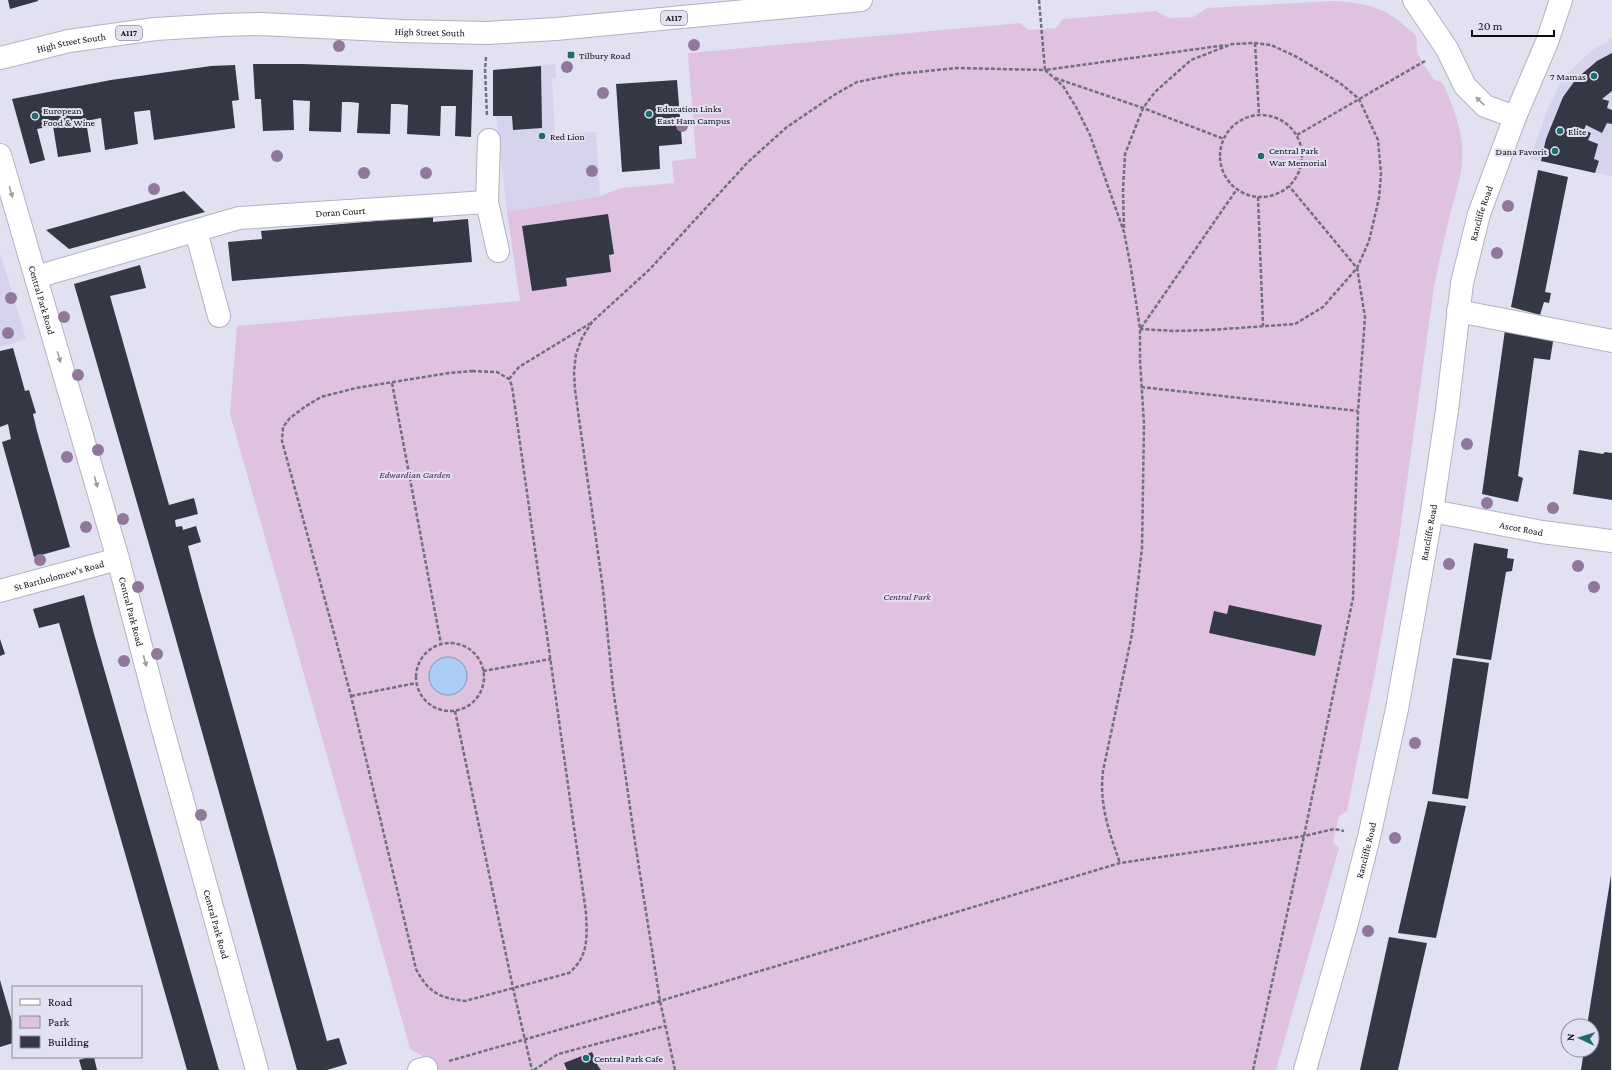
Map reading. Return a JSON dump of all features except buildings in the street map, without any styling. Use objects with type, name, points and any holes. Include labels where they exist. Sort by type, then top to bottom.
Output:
[{"type":"main road","name":"High Street South","points":[[0,58],[69,41],[155,29],[260,24],[402,32],[486,33],[556,29],[779,4],[861,0]]},
{"type":"main road","points":[[1414,0],[1446,49],[1464,86],[1485,106],[1515,117]]},
{"type":"main road","name":"Rancliffe Road","points":[[1305,1070],[1347,923],[1369,837],[1397,709],[1432,511],[1447,410],[1462,283],[1479,214],[1515,117],[1547,42],[1562,0]]},
{"type":"main road","points":[[489,140],[488,202],[498,251]]},
{"type":"main road","name":"Central Park Road","points":[[0,155],[118,559],[160,719],[257,1070]]},
{"type":"main road","name":"Doran Court","points":[[36,277],[239,218],[488,202]]},
{"type":"main road","points":[[196,231],[219,316]]},
{"type":"main road","points":[[1458,311],[1612,341]]},
{"type":"main road","name":"Ascot Road","points":[[1432,511],[1542,532],[1612,541]]},
{"type":"main road","name":"St Bartholomew's Road","points":[[0,591],[118,559]]},
{"type":"path","points":[[1039,0],[1045,70],[1063,86],[1076,107],[1090,135],[1124,232],[1140,329],[1141,387],[1144,424],[1142,548],[1138,598],[1132,634],[1103,771],[1101,788],[1104,811],[1120,862]]},
{"type":"path","points":[[1255,43],[1259,115]]},
{"type":"path","points":[[509,378],[519,367],[592,322],[650,269],[748,162],[787,127],[834,95],[857,82],[897,74],[957,68],[1045,70],[1232,44],[1255,43],[1271,45],[1284,50],[1340,83],[1359,99],[1378,140],[1381,174],[1379,198],[1369,241],[1357,268],[1323,306],[1295,324],[1175,331],[1140,329]]},
{"type":"path","points":[[1124,232],[1123,190],[1125,154],[1143,108],[1155,92],[1191,60],[1232,44]]},
{"type":"path","points":[[1297,135],[1446,49]]},
{"type":"path","points":[[485,70],[489,140]]},
{"type":"path","points":[[1055,78],[1143,108],[1224,139]]},
{"type":"path","points":[[1259,115],[1268,115],[1281,120],[1291,128],[1297,135],[1301,145],[1302,156],[1301,168],[1296,178],[1289,186],[1280,193],[1258,197],[1247,194],[1238,189],[1229,181],[1222,166],[1221,150],[1224,139],[1238,122],[1248,117],[1259,115]]},
{"type":"path","points":[[1253,1070],[1304,836],[1353,598],[1358,411],[1365,317],[1357,268],[1289,186]]},
{"type":"path","points":[[1140,329],[1238,189]]},
{"type":"path","points":[[1258,197],[1263,326]]},
{"type":"path","points":[[592,322],[582,338],[576,354],[574,372],[575,390],[603,589],[613,688],[635,842],[660,1001],[675,1070]]},
{"type":"path","points":[[472,371],[497,372],[509,378],[513,394],[586,913],[587,933],[584,952],[578,965],[569,972],[464,1001],[449,999],[435,993],[423,982],[416,969],[351,696],[282,441],[283,427],[290,418],[321,397],[356,388],[392,382],[472,371]]},
{"type":"path","points":[[392,382],[440,644]]},
{"type":"path","points":[[1141,387],[1358,411]]},
{"type":"path","points":[[457,643],[467,647],[476,654],[484,671],[483,686],[478,696],[471,705],[455,711],[449,712],[437,709],[427,703],[420,694],[416,683],[416,672],[419,661],[426,652],[440,644],[457,643]]},
{"type":"path","points":[[484,671],[551,659]]},
{"type":"path","points":[[351,696],[416,683]]},
{"type":"path","points":[[455,711],[513,988],[533,1070],[558,1054],[665,1026]]},
{"type":"path","points":[[422,1069],[660,1001],[1120,862],[1304,836],[1334,829],[1369,837]]},
{"type":"shaded area","points":[[1612,39],[1612,176],[1530,159],[1547,111],[1558,87],[1570,71],[1592,50]]},
{"type":"shaded area","points":[[555,64],[556,79],[552,79],[555,134],[596,132],[600,196],[507,212],[496,116],[493,116],[493,70]]},
{"type":"shaded area","points":[[0,252],[26,339],[0,347]]},
{"type":"green space","name":"Central Park","points":[[1334,1],[1354,3],[1381,10],[1397,19],[1414,34],[1417,39],[1417,52],[1433,79],[1442,82],[1454,110],[1462,141],[1462,161],[1459,182],[1434,287],[1399,539],[1377,662],[1347,811],[1339,816],[1333,842],[1339,848],[1276,1070],[426,1070],[421,1055],[410,1048],[230,414],[237,326],[520,301],[507,212],[600,196],[621,188],[674,183],[672,161],[696,158],[688,53],[1020,23],[1029,30],[1056,28],[1063,19],[1156,11],[1169,18],[1193,17],[1207,8]]},
{"type":"water","points":[[444,657],[452,657],[459,660],[464,665],[467,676],[464,687],[459,692],[452,695],[444,695],[437,692],[432,687],[429,680],[429,672],[432,665],[437,660]]},
{"type":"place","name":"Tilbury Road","points":[[571,55]]},
{"type":"place","name":"7 Mamas","points":[[1594,76]]},
{"type":"place","name":"Education Links East Ham Campus","points":[[649,114]]},
{"type":"place","name":"European Food & Wine","points":[[35,116]]},
{"type":"place","name":"Elite","points":[[1560,131]]},
{"type":"place","name":"Red Lion","points":[[542,136]]},
{"type":"place","name":"Dana Favorit","points":[[1555,151]]},
{"type":"place","name":"Central Park War Memorial","points":[[1261,156]]},
{"type":"place","name":"Central Park Cafe","points":[[586,1058]]},
{"type":"park label","name":"Edwardian Garden","points":[[415,474]]}]
